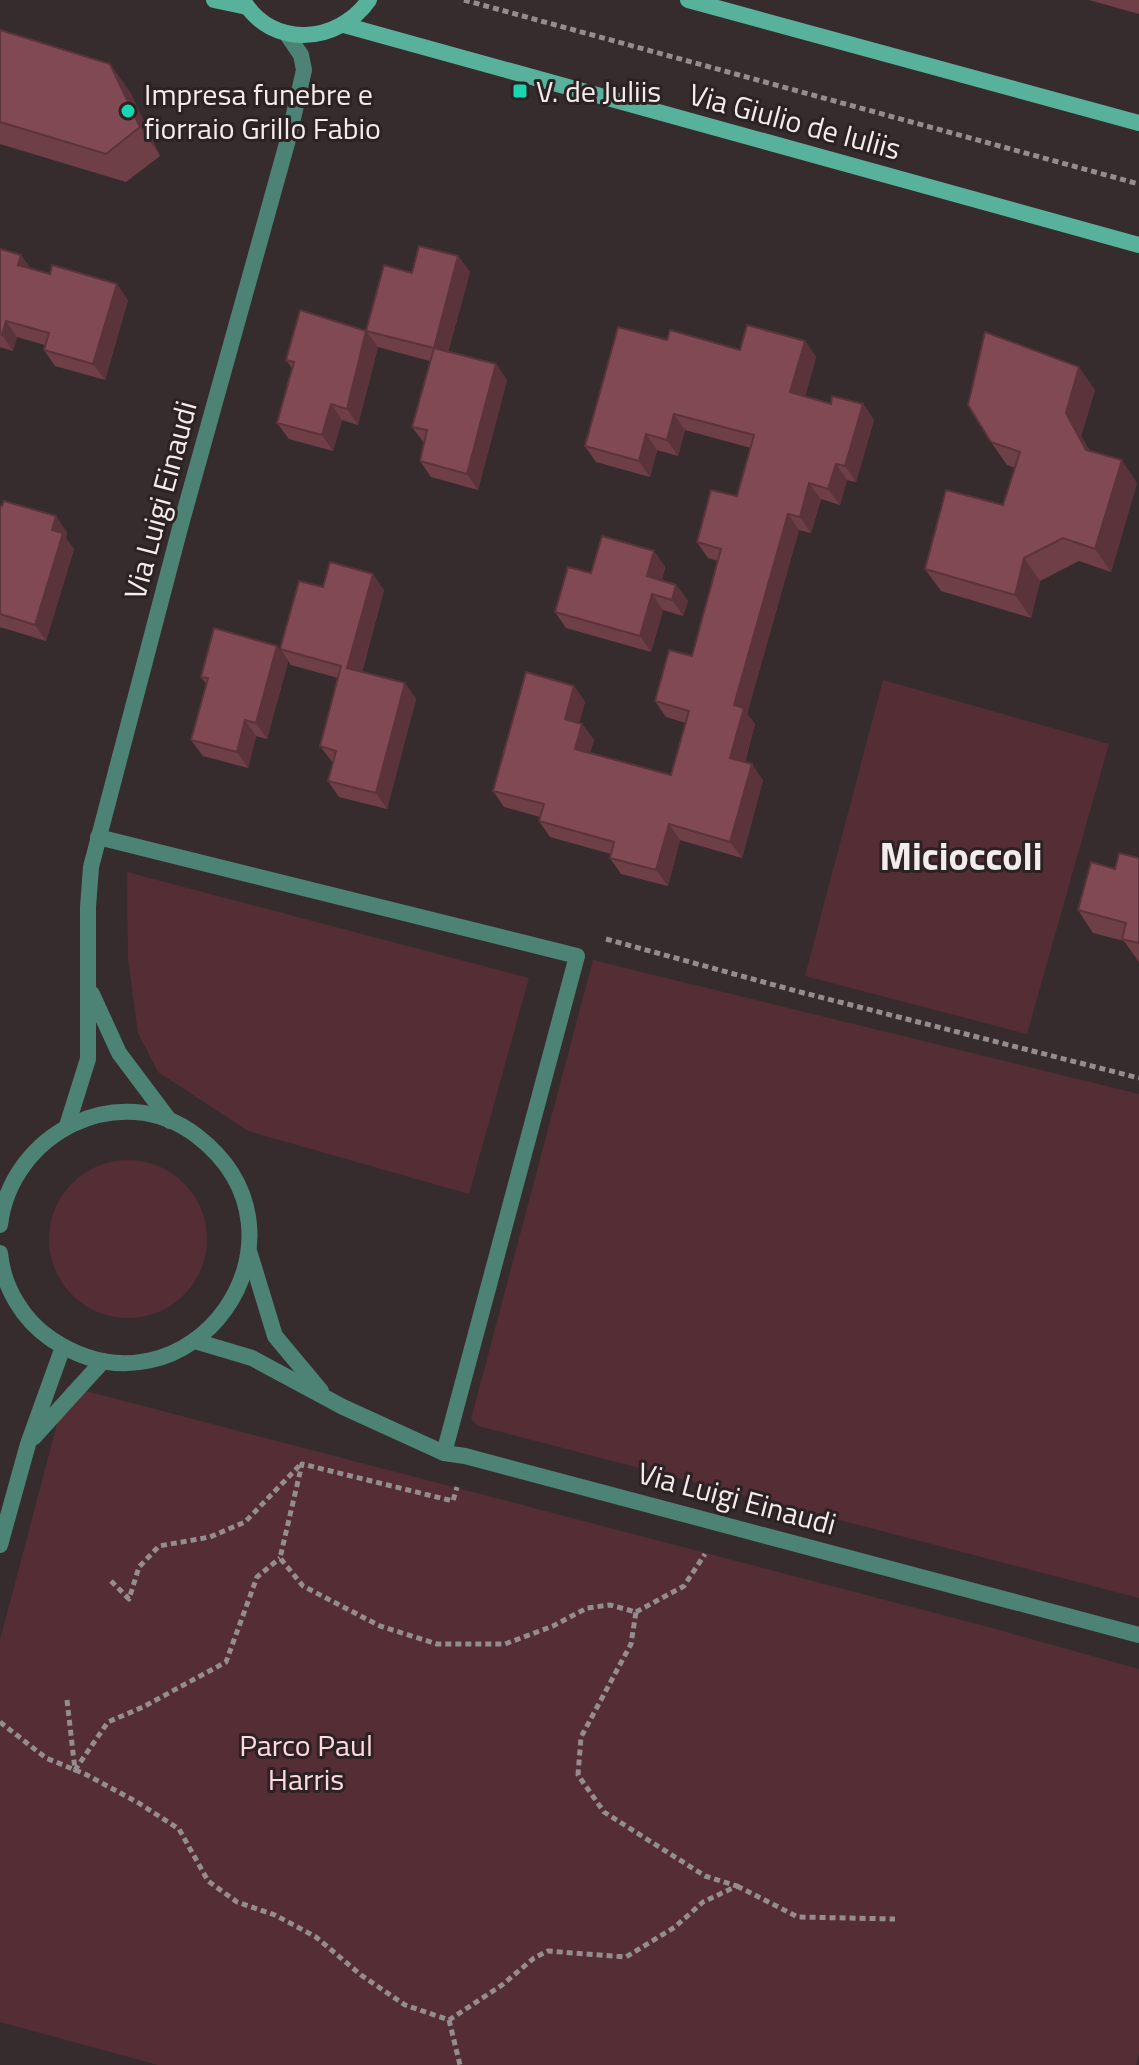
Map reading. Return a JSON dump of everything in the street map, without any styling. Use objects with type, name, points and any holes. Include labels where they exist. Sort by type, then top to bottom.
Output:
[{"type":"main road","points":[[214,0],[245,4],[265,24],[286,33],[306,36],[326,33],[344,25],[359,14],[369,0]]},
{"type":"main road","points":[[688,0],[1139,123]]},
{"type":"main road","name":"Via Giulio de Iuliis","points":[[344,25],[1139,245]]},
{"type":"street","name":"Via Luigi Einaudi","points":[[67,1126],[88,1059],[91,867],[289,136],[304,70],[301,55],[286,33]]},
{"type":"street","points":[[98,837],[577,956],[444,1453]]},
{"type":"street","name":"Via Luigi Einaudi","points":[[89,989],[119,1053],[170,1121]]},
{"type":"street","points":[[0,1225],[5,1187],[43,1142],[67,1126],[91,1117],[117,1113],[144,1114],[170,1121],[194,1134],[214,1151],[231,1173],[243,1197],[249,1224],[249,1252],[243,1278],[232,1303],[215,1324],[195,1341],[151,1361],[103,1361],[63,1347],[40,1331],[4,1283],[0,1253]]},
{"type":"street","name":"Via Luigi Einaudi","points":[[249,1252],[275,1336],[327,1398]]},
{"type":"street","name":"Via Luigi Einaudi","points":[[195,1341],[252,1358],[327,1398],[444,1453],[726,1523],[1139,1635]]},
{"type":"street","points":[[0,1545],[28,1444],[63,1347]]},
{"type":"street","points":[[28,1444],[103,1361]]},
{"type":"path","points":[[464,0],[1139,184]]},
{"type":"path","points":[[577,956],[590,941],[606,939],[1139,1078]]},
{"type":"path","points":[[302,1464],[453,1501],[465,1456]]},
{"type":"path","points":[[75,1770],[108,1722],[143,1707],[226,1662],[257,1577],[280,1558],[302,1464]]},
{"type":"path","points":[[111,1581],[129,1599],[139,1567],[159,1546],[210,1537],[245,1522],[302,1464]]},
{"type":"path","points":[[280,1558],[303,1586],[380,1626],[437,1644],[505,1644],[553,1626],[587,1608],[610,1605],[636,1612],[684,1586],[726,1523]]},
{"type":"path","points":[[636,1612],[631,1644],[581,1737],[578,1775],[604,1812],[705,1876],[737,1886],[798,1917],[895,1919]]},
{"type":"path","points":[[67,1700],[75,1770]]},
{"type":"path","points":[[0,1722],[46,1758],[137,1802],[179,1829],[208,1881],[237,1902],[275,1915],[316,1937],[361,1975],[405,2005],[449,2020]]},
{"type":"path","points":[[449,2020],[548,1951],[626,1957],[675,1927],[703,1902],[737,1886]]},
{"type":"path","points":[[449,2020],[460,2065]]},
{"type":"green space","points":[[883,680],[1109,744],[1027,1034],[805,976]]},
{"type":"green space","points":[[127,872],[529,978],[469,1194],[248,1131],[158,1072],[138,1033],[128,959]]},
{"type":"green space","points":[[593,960],[1139,1094],[1139,1598],[478,1426],[471,1419]]},
{"type":"green space","points":[[128,1160],[158,1166],[184,1183],[201,1209],[207,1239],[201,1269],[184,1295],[158,1312],[128,1318],[98,1312],[72,1295],[55,1269],[49,1239],[55,1209],[72,1183],[98,1166]]},
{"type":"green space","name":"Parco Paul Harris","points":[[67,1386],[1139,1669],[1139,2052],[1136,2065],[158,2065],[0,2022],[0,1640]]},
{"type":"building","points":[[0,30],[110,64],[140,127],[106,154],[0,122]]},
{"type":"building","points":[[419,246],[458,256],[434,348],[366,331],[384,265],[412,273]]},
{"type":"building","points":[[0,249],[21,255],[18,265],[50,274],[52,265],[117,284],[93,364],[44,350],[49,333],[6,321],[0,334]]},
{"type":"building","points":[[300,310],[366,331],[347,409],[331,404],[322,435],[277,423],[294,362],[286,360]]},
{"type":"building","points":[[747,325],[805,341],[790,392],[831,404],[832,396],[863,404],[845,466],[836,464],[828,489],[809,483],[800,517],[788,514],[734,705],[744,708],[730,758],[752,764],[730,842],[669,824],[656,870],[610,858],[614,842],[539,821],[544,804],[493,791],[526,672],[574,686],[565,719],[582,724],[575,749],[671,775],[689,711],[655,701],[669,650],[692,656],[721,549],[697,542],[711,490],[737,496],[754,435],[674,414],[667,440],[646,434],[639,461],[585,446],[618,327],[667,340],[670,330],[740,350]]},
{"type":"building","points":[[985,332],[1079,367],[1066,413],[1086,450],[1122,460],[1095,549],[1063,538],[1024,558],[1015,595],[925,569],[946,490],[1003,505],[1020,452],[991,442],[968,405]]},
{"type":"building","points":[[434,348],[496,364],[467,474],[420,461],[427,430],[412,427]]},
{"type":"building","points":[[4,501],[56,516],[52,530],[63,533],[35,625],[0,614],[0,506]]},
{"type":"building","points":[[602,536],[654,551],[647,576],[676,585],[672,600],[652,594],[640,636],[555,612],[568,567],[591,573]]},
{"type":"building","points":[[330,562],[373,574],[347,668],[405,683],[376,793],[328,781],[336,751],[320,746],[341,666],[280,649],[299,581],[323,587]]},
{"type":"building","points":[[214,628],[277,646],[256,723],[245,720],[237,752],[191,740],[208,678],[201,677]]},
{"type":"building","points":[[1119,853],[1139,858],[1139,943],[1122,939],[1126,923],[1078,910],[1091,862],[1115,869]]},
{"type":"place","name":"V. de Juliis","points":[[520,91]]},
{"type":"place","name":"Impresa funebre e fiorraio Grillo Fabio","points":[[128,111]]},
{"type":"district","name":"Micioccoli","points":[[961,856]]}]
